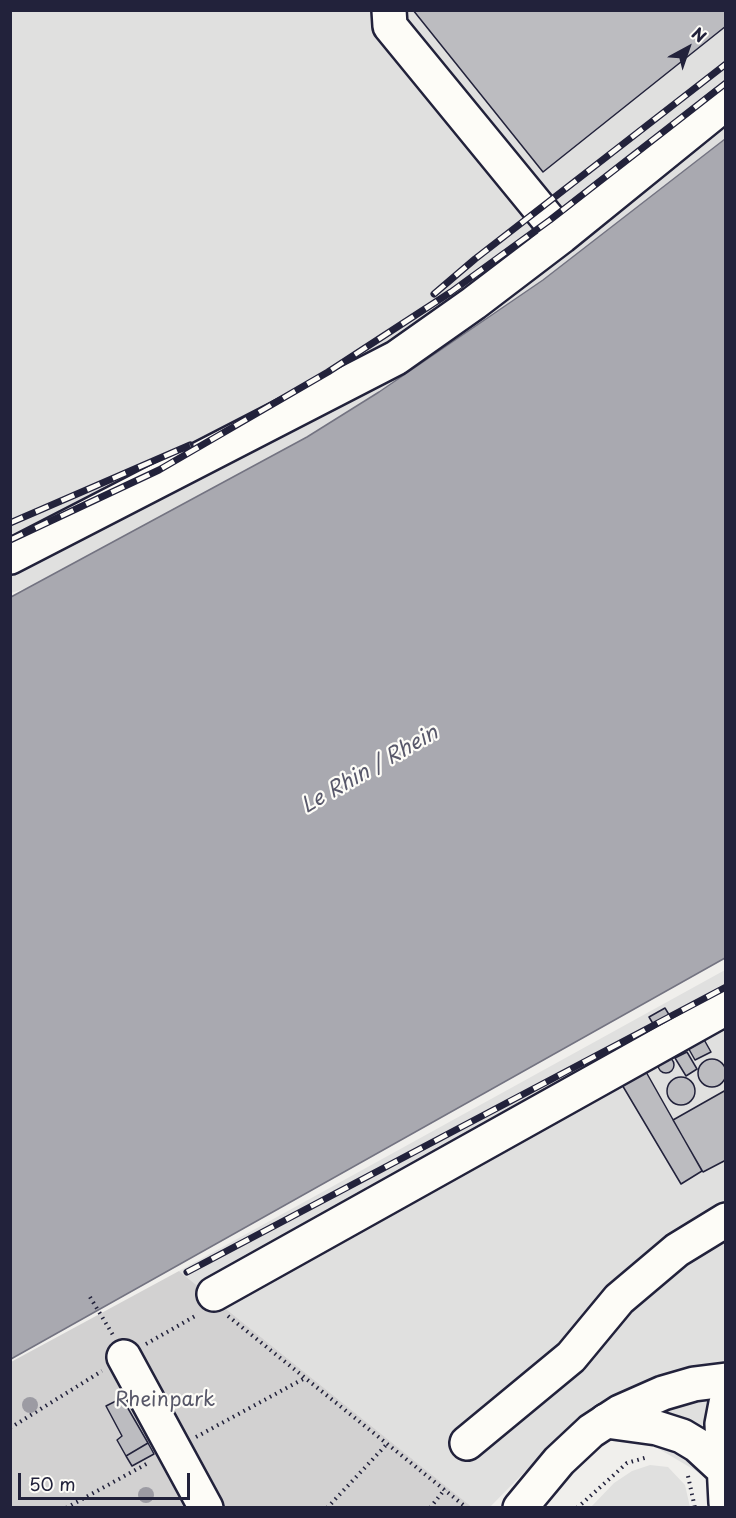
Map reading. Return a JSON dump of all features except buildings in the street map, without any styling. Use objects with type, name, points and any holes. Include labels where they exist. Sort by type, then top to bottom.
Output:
[{"type":"main road","points":[[389,10],[390,26],[562,236]]},
{"type":"main road","points":[[10,557],[396,358],[474,303],[562,236],[726,103]]},
{"type":"main road","points":[[219,1303],[726,1008]]},
{"type":"main road","points":[[467,1443],[571,1357],[619,1299],[677,1250],[726,1220]]},
{"type":"main road","points":[[124,1357],[206,1508]]},
{"type":"main road","points":[[520,1508],[559,1461],[620,1412],[663,1393],[694,1384],[726,1380]]},
{"type":"main road","points":[[726,1403],[722,1424],[726,1503]]},
{"type":"main road","points":[[606,1421],[657,1428],[682,1436],[698,1445],[724,1467]]},
{"type":"path","points":[[90,1297],[106,1322]]},
{"type":"path","points":[[219,1303],[305,1378],[467,1508]]},
{"type":"path","points":[[66,1508],[305,1378]]},
{"type":"path","points":[[327,1508],[387,1444]]},
{"type":"path","points":[[686,1472],[695,1508]]},
{"type":"path","points":[[430,1508],[445,1489]]},
{"type":"shaded area","points":[[11,11],[725,11],[725,139],[543,280],[379,392],[307,437],[34,586],[11,593]]},
{"type":"shaded area","points":[[725,970],[725,1488],[593,1410],[554,1442],[490,1507],[472,1507],[179,1271]]},
{"type":"shaded area","points":[[650,1465],[668,1467],[685,1485],[690,1507],[591,1507],[614,1483],[632,1471]]},
{"type":"green space","name":"Rheinpark","points":[[179,1271],[472,1507],[11,1508],[11,1362]]},
{"type":"water","name":"Le Rhin / Rhein","points":[[725,139],[725,958],[11,1359],[11,597],[307,437],[379,392],[543,280]]},
{"type":"railway","points":[[434,294],[475,259],[726,64]]},
{"type":"railway","points":[[10,540],[159,470],[328,372],[451,292],[550,220],[726,83]]},
{"type":"railway","points":[[10,523],[190,445]]},
{"type":"railway","points":[[187,1272],[726,987]]}]
